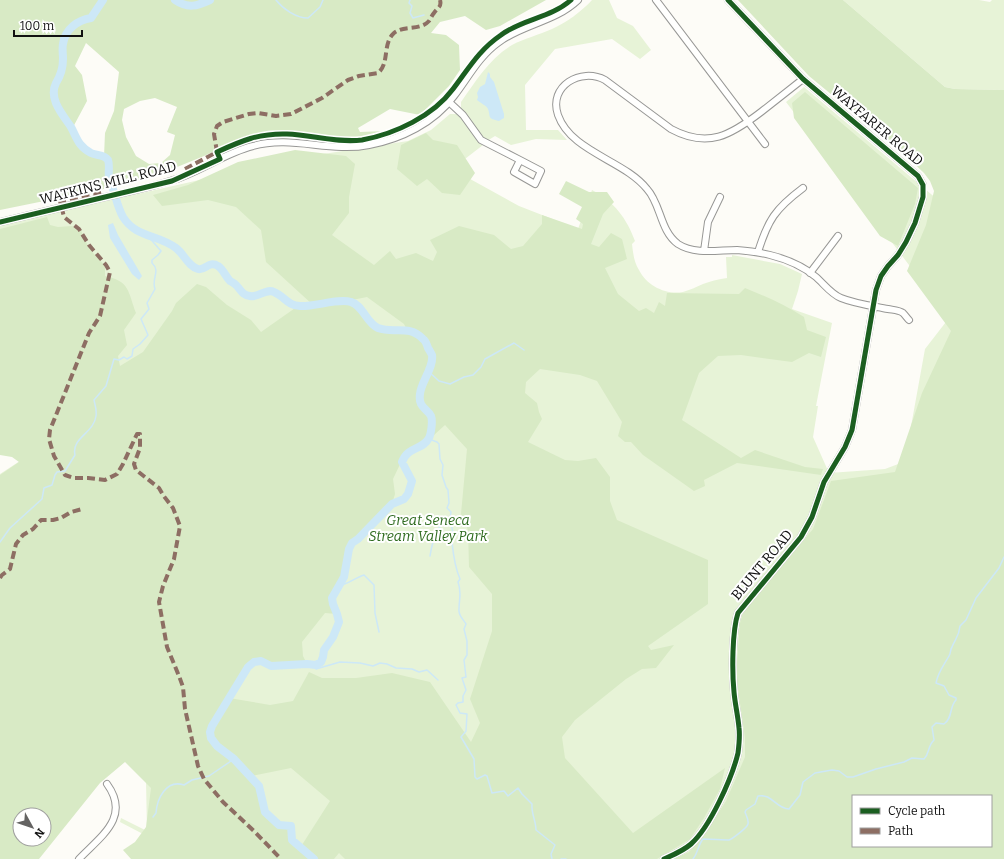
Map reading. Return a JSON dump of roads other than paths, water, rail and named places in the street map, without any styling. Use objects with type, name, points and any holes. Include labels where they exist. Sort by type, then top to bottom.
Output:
[{"type":"street","name":"WATKINS MILL ROAD","points":[[0,222],[156,185],[184,176],[238,151],[267,142],[288,142],[349,148],[381,142],[409,132],[426,123],[442,110],[480,60],[498,42],[514,33],[558,15],[578,0]]},
{"type":"street","points":[[656,0],[765,144]]},
{"type":"street","name":"WAYFARER ROAD","points":[[728,0],[803,80],[918,176],[923,185],[923,197],[915,223],[898,255],[881,276],[873,306],[855,412]]},
{"type":"street","points":[[803,80],[748,122],[733,132],[718,138],[695,139],[680,134],[598,76],[581,76],[571,80],[564,86],[558,96],[557,110],[562,124],[575,139],[592,151],[629,172],[642,182],[654,198],[666,229],[678,243],[692,250],[738,250],[758,252],[787,260],[802,267],[839,297],[852,302],[902,312],[909,320]]},
{"type":"street","points":[[449,102],[464,115],[476,135],[481,140],[520,160]]},
{"type":"street","points":[[758,252],[765,231],[773,216],[788,199],[803,188]]},
{"type":"street","points":[[704,251],[708,222],[720,198]]},
{"type":"street","points":[[810,273],[838,236]]},
{"type":"street","name":"BLUNT ROAD","points":[[664,859],[684,849],[699,836],[719,801],[736,760],[739,744],[739,727],[734,693],[733,673],[736,620],[738,613],[792,549],[807,526],[812,517],[824,482],[848,441],[852,430],[855,412]]},
{"type":"street","points":[[79,859],[111,826],[115,818],[116,804],[113,792],[107,784]]},
{"type":"water","points":[[488,72],[494,82],[504,114],[504,118],[499,121],[491,118],[488,109],[477,100],[477,93],[480,87],[485,84]]},
{"type":"water","points":[[113,223],[118,235],[142,276],[139,280],[132,274],[110,238],[108,225]]},
{"type":"waterway","points":[[103,0],[91,18],[77,23],[66,34],[63,46],[62,68],[54,89],[54,95],[55,101],[81,145],[91,153],[102,156],[108,160],[109,179],[120,210],[128,224],[134,229],[162,240],[176,248],[189,263],[198,269],[203,269],[215,264],[245,295],[256,296],[271,291],[296,306],[340,301],[351,302],[359,307],[370,322],[378,328],[384,330],[407,331],[418,334],[425,341],[432,355],[431,364],[420,394],[420,402],[432,418],[430,436],[423,445],[408,453],[402,462],[412,481],[408,494],[404,499],[392,504],[358,539],[352,543],[349,549],[344,577],[332,598],[339,622],[333,637],[324,650],[321,662],[316,665],[271,666],[261,661],[254,662],[248,667],[212,726],[210,732],[211,738],[217,746],[234,759],[259,786],[265,812],[279,825],[291,826],[292,840],[314,859]]},
{"type":"waterway","points":[[175,0],[188,6],[201,4],[210,0]]},
{"type":"waterway","points":[[276,0],[282,7],[303,18],[308,18],[320,7],[323,0]]},
{"type":"waterway","points":[[410,0],[409,3],[412,6],[410,13],[413,18],[424,15]]},
{"type":"waterway","points":[[0,542],[10,528],[42,499],[44,488],[52,485],[57,472],[65,471],[75,455],[76,444],[94,422],[96,416],[94,400],[106,386],[114,359],[119,360],[124,357],[127,359],[132,356],[133,349],[148,335],[141,319],[149,309],[147,303],[155,289],[154,282],[156,269],[152,263],[152,260],[161,251],[147,235]]},
{"type":"waterway","points":[[428,371],[439,381],[450,384],[464,377],[473,375],[481,367],[485,359],[514,343],[524,350]]},
{"type":"waterway","points":[[429,439],[439,444],[440,459],[443,465],[442,475],[448,490],[449,503],[447,508],[451,512],[450,520],[453,534],[453,551],[460,579],[458,582],[460,592],[459,611],[466,624],[464,629],[467,641],[467,655],[464,660],[466,677],[462,678],[466,690],[463,696],[463,702],[456,705],[460,713],[467,714],[466,731],[461,737],[474,759],[475,777],[477,779],[485,775],[487,776],[492,793],[504,791],[508,796],[518,788],[532,804],[536,830],[555,845],[551,854],[552,859]]},
{"type":"waterway","points":[[430,556],[432,545],[438,529],[445,520],[450,517]]},
{"type":"waterway","points":[[421,525],[432,521],[444,520]]},
{"type":"waterway","points":[[693,859],[703,839],[729,840],[745,828],[748,824],[748,819],[745,812],[755,804],[758,796],[767,797],[781,807],[789,809],[800,795],[803,782],[815,773],[832,770],[839,771],[847,777],[853,777],[904,762],[912,758],[924,759],[930,745],[934,740],[932,727],[936,723],[944,724],[947,722],[952,706],[956,700],[956,698],[949,695],[944,686],[936,683],[938,675],[950,655],[951,648],[959,633],[960,626],[966,620],[976,598],[999,568],[1004,557]]},
{"type":"waterway","points":[[339,586],[364,575],[374,585],[375,613],[379,632]]},
{"type":"waterway","points":[[316,665],[316,669],[340,662],[360,663],[373,666],[380,663],[396,668],[412,669],[419,672],[427,670],[438,680]]},
{"type":"waterway","points":[[153,817],[156,813],[158,802],[167,788],[172,785],[184,785],[192,780],[209,776],[234,759]]},
{"type":"waterway","points":[[561,859],[566,859]]},
{"type":"park label","name":"Great Seneca Stream Valley Park","points":[[428,528]]}]
